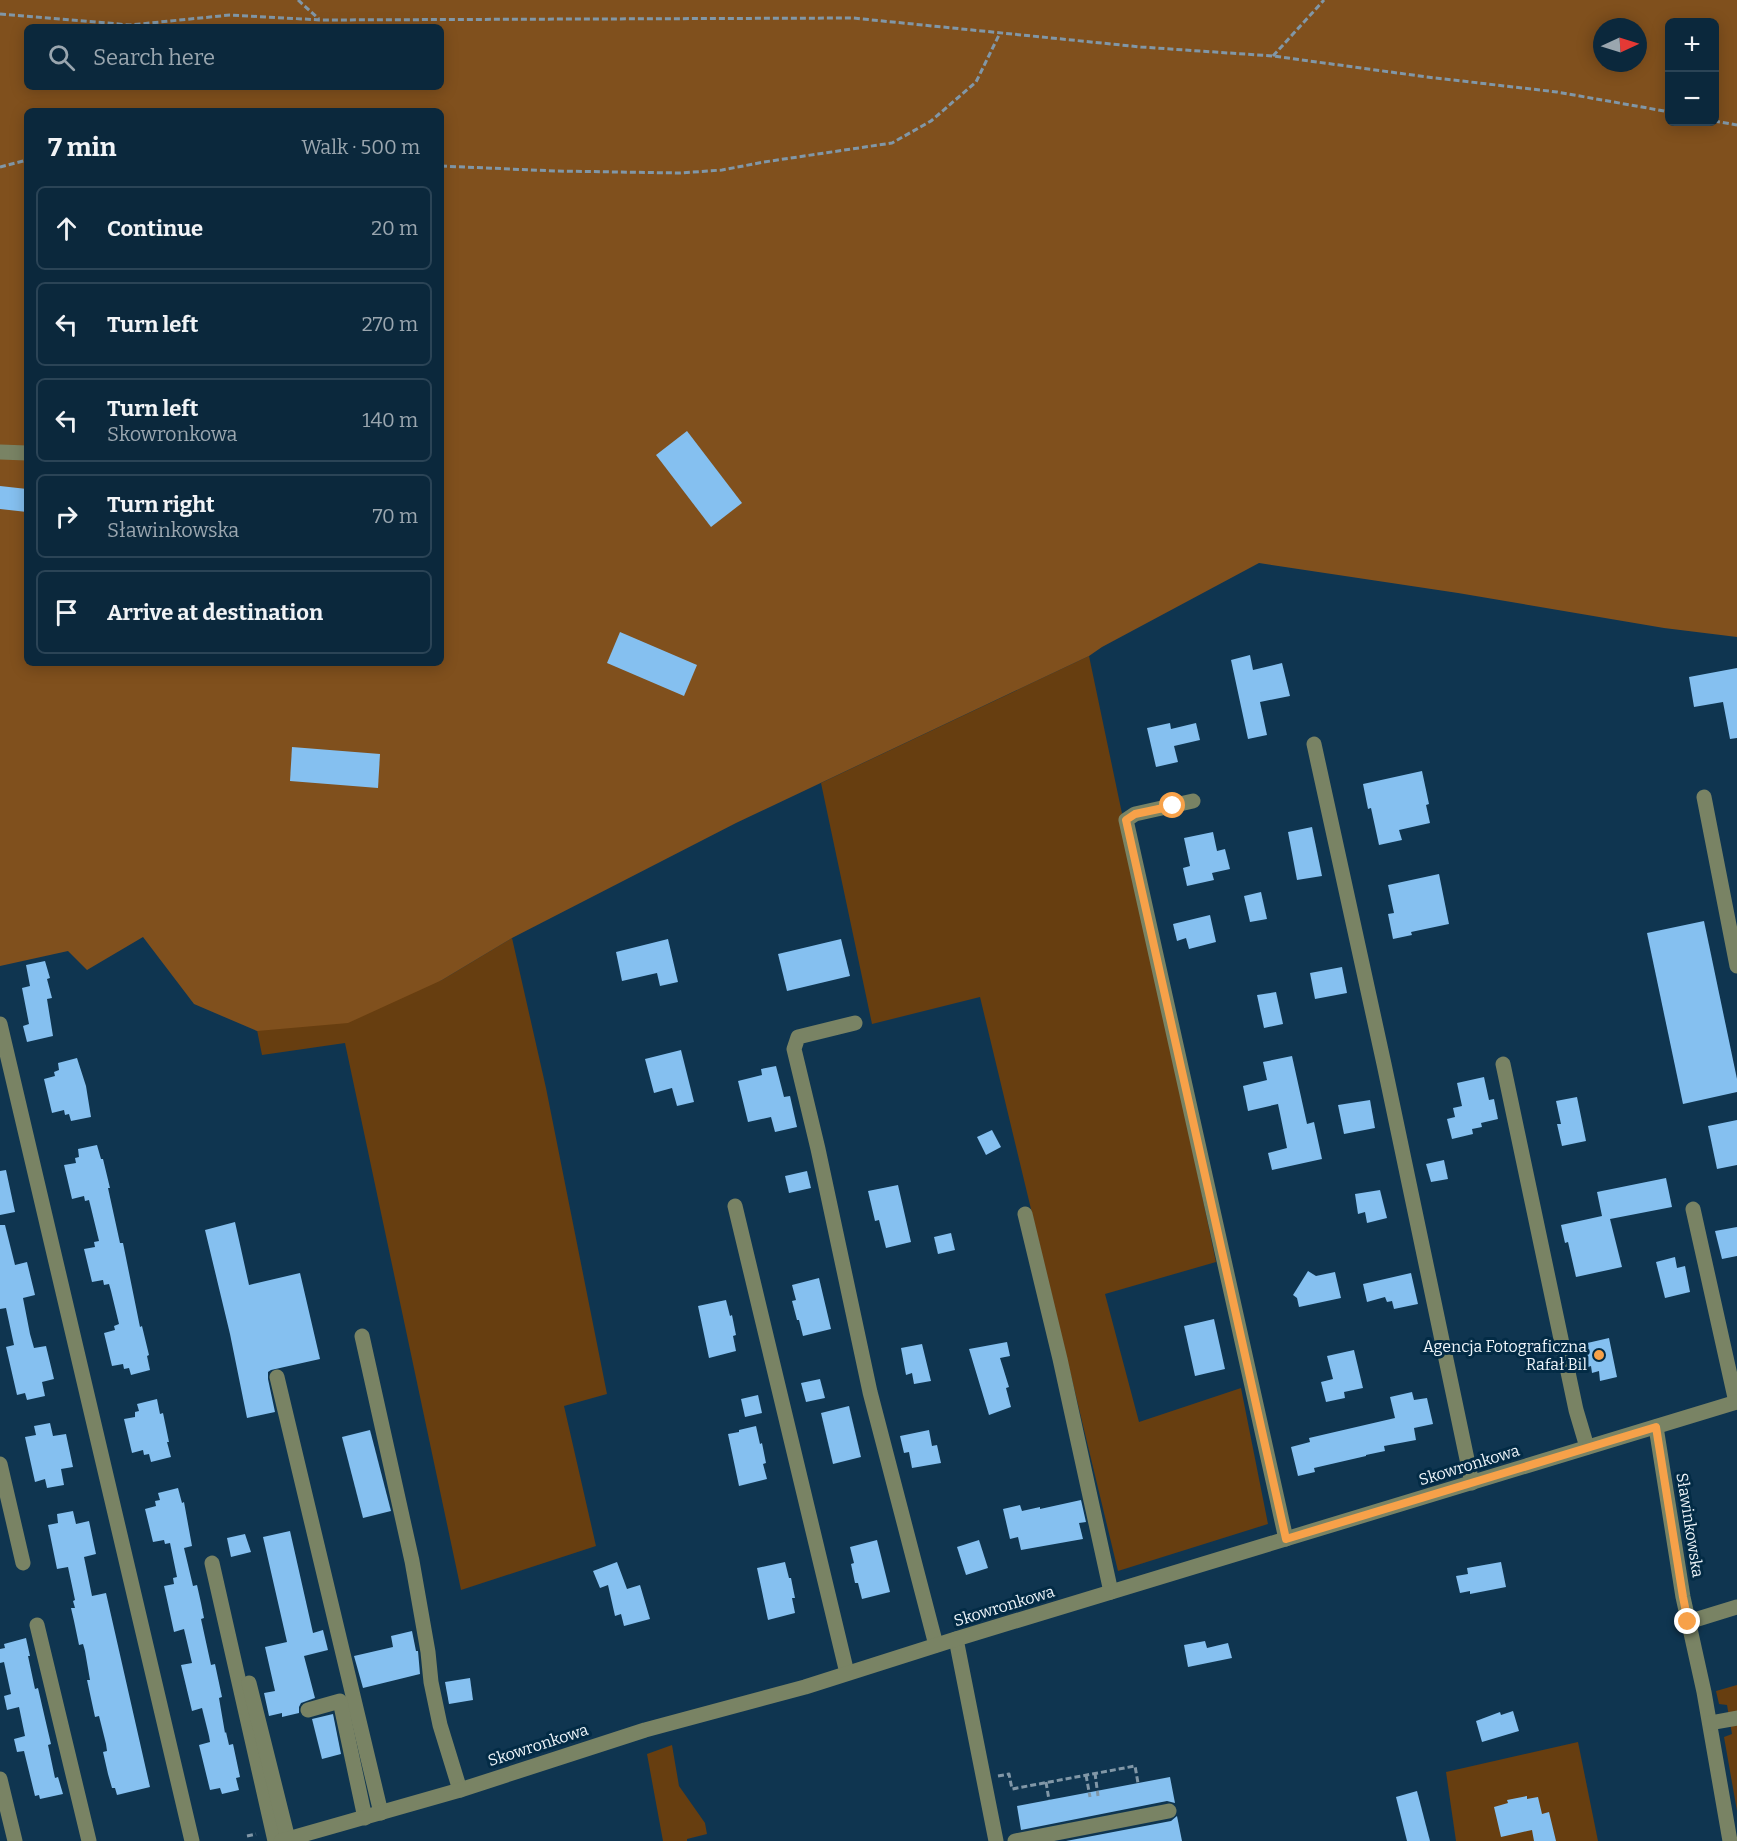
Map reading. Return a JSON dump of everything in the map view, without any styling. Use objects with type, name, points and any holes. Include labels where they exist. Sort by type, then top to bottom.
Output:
[{"type":"street","points":[[0,452],[24,453]]},
{"type":"street","points":[[1314,744],[1472,1483]]},
{"type":"street","points":[[1704,797],[1737,966]]},
{"type":"street","points":[[1193,801],[1135,814],[1126,820],[1286,1539]]},
{"type":"street","points":[[855,1023],[798,1037],[794,1049],[818,1149],[872,1402],[936,1645]]},
{"type":"street","points":[[0,1024],[192,1841]]},
{"type":"street","points":[[1503,1064],[1576,1410],[1587,1448]]},
{"type":"street","points":[[735,1206],[847,1673]]},
{"type":"street","points":[[1693,1209],[1736,1402]]},
{"type":"street","points":[[1025,1214],[1060,1359],[1111,1592]]},
{"type":"street","points":[[362,1336],[412,1560],[433,1693],[440,1725],[460,1790]]},
{"type":"street","points":[[277,1377],[381,1814]]},
{"type":"street","name":"Skowronkowa","points":[[281,1840],[381,1814],[624,1737],[847,1673],[1736,1402]]},
{"type":"street","name":"Sławinkowska","points":[[1656,1427],[1683,1597],[1710,1723],[1730,1841]]},
{"type":"street","points":[[0,1464],[23,1563]]},
{"type":"street","points":[[212,1563],[281,1840]]},
{"type":"street","points":[[1688,1622],[1737,1607]]},
{"type":"street","points":[[37,1625],[89,1841]]},
{"type":"street","points":[[956,1639],[996,1841]]},
{"type":"street","points":[[238,1640],[281,1840]]},
{"type":"street","points":[[308,1710],[340,1701],[365,1818]]},
{"type":"street","points":[[1710,1723],[1737,1718]]},
{"type":"street","points":[[0,1779],[15,1841]]},
{"type":"street","points":[[1015,1841],[1169,1810]]},
{"type":"path","points":[[298,0],[321,20]]},
{"type":"path","points":[[1273,56],[1324,0]]},
{"type":"path","points":[[0,14],[118,24]]},
{"type":"path","points":[[140,24],[230,15],[321,20],[853,18],[1141,47],[1273,56],[1557,92],[1665,111]]},
{"type":"path","points":[[444,166],[680,173],[722,170],[892,143],[931,121],[976,82],[1000,33]]},
{"type":"path","points":[[1719,122],[1737,125]]},
{"type":"path","points":[[0,167],[24,161]]},
{"type":"path","points":[[1009,1773],[1012,1789],[1135,1766],[1138,1783]]},
{"type":"path","points":[[1095,1773],[1098,1796]]},
{"type":"path","points":[[1086,1775],[1090,1797]]},
{"type":"path","points":[[1046,1782],[1050,1800]]},
{"type":"shaded area","points":[[0,0],[1737,0],[1737,637],[1664,628],[1458,593],[1259,563],[1089,656],[736,823],[512,938],[442,980],[348,1023],[257,1031],[194,1004],[143,937],[87,970],[68,951],[0,966]]},
{"type":"shaded area","points":[[1089,656],[1216,1262],[1105,1294],[1139,1422],[1241,1388],[1268,1524],[1118,1571],[980,997],[872,1024],[821,783]]},
{"type":"shaded area","points":[[512,938],[546,1088],[607,1394],[564,1406],[596,1546],[461,1590],[345,1043],[262,1055],[257,1030],[442,980]]},
{"type":"shaded area","points":[[1737,1685],[1737,1811],[1724,1737],[1732,1734],[1727,1705],[1719,1704],[1716,1691]]},
{"type":"shaded area","points":[[1578,1742],[1598,1841],[1456,1841],[1446,1772]]},
{"type":"shaded area","points":[[672,1745],[679,1786],[705,1823],[707,1834],[687,1839],[687,1841],[663,1841],[647,1754]]},
{"type":"building","points":[[687,431],[742,503],[711,527],[656,455]]},
{"type":"building","points":[[0,486],[24,489],[24,512],[0,509]]},
{"type":"building","points":[[620,632],[697,665],[684,696],[607,663]]},
{"type":"building","points":[[1250,655],[1253,670],[1282,663],[1290,696],[1260,702],[1267,735],[1248,739],[1231,660]]},
{"type":"building","points":[[1737,668],[1737,738],[1730,739],[1723,702],[1694,707],[1689,677]]},
{"type":"building","points":[[1170,723],[1171,729],[1196,723],[1200,740],[1174,746],[1178,762],[1156,767],[1147,728]]},
{"type":"building","points":[[292,747],[380,754],[378,788],[290,781]]},
{"type":"building","points":[[1422,771],[1429,804],[1426,805],[1430,823],[1399,830],[1402,840],[1379,845],[1363,784]]},
{"type":"building","points":[[1312,827],[1322,876],[1297,880],[1288,832]]},
{"type":"building","points":[[1213,832],[1217,851],[1225,849],[1230,869],[1212,873],[1214,880],[1187,886],[1183,868],[1190,866],[1184,838]]},
{"type":"building","points":[[1439,874],[1449,924],[1411,932],[1412,935],[1393,939],[1388,914],[1394,913],[1388,885]]},
{"type":"building","points":[[1261,892],[1267,919],[1250,922],[1244,896]]},
{"type":"building","points":[[1210,915],[1216,942],[1189,949],[1186,938],[1177,941],[1173,924]]},
{"type":"building","points":[[1704,921],[1737,1079],[1737,1092],[1683,1104],[1647,933]]},
{"type":"building","points":[[668,939],[678,982],[660,986],[657,973],[622,981],[616,952]]},
{"type":"building","points":[[841,939],[850,976],[787,991],[778,954]]},
{"type":"building","points":[[45,961],[50,978],[47,979],[52,998],[47,999],[53,1036],[27,1042],[23,1026],[29,1024],[22,988],[30,986],[26,965]]},
{"type":"building","points":[[1342,967],[1347,993],[1315,999],[1310,973]]},
{"type":"building","points":[[1276,992],[1283,1024],[1264,1028],[1257,995]]},
{"type":"building","points":[[681,1050],[694,1102],[677,1106],[672,1088],[654,1093],[645,1059]]},
{"type":"building","points":[[1292,1056],[1307,1124],[1314,1122],[1322,1159],[1272,1170],[1268,1153],[1287,1148],[1278,1104],[1248,1111],[1243,1086],[1267,1080],[1263,1062]]},
{"type":"building","points":[[77,1058],[86,1086],[91,1117],[71,1121],[69,1114],[65,1115],[64,1110],[52,1113],[44,1079],[55,1076],[54,1072],[59,1070],[58,1063]]},
{"type":"building","points":[[776,1066],[784,1097],[790,1096],[797,1127],[775,1132],[771,1117],[748,1122],[738,1081],[762,1075],[761,1069]]},
{"type":"building","points":[[1484,1077],[1489,1100],[1494,1099],[1498,1119],[1481,1123],[1482,1127],[1472,1129],[1473,1134],[1452,1139],[1447,1119],[1455,1117],[1453,1108],[1462,1106],[1457,1083]]},
{"type":"building","points":[[1577,1097],[1586,1141],[1562,1146],[1557,1124],[1561,1124],[1556,1101]]},
{"type":"building","points":[[1370,1100],[1375,1128],[1344,1134],[1338,1105]]},
{"type":"building","points":[[1737,1120],[1737,1165],[1717,1169],[1708,1126]]},
{"type":"building","points":[[992,1130],[1001,1147],[986,1155],[977,1137]]},
{"type":"building","points":[[97,1145],[101,1159],[103,1159],[120,1243],[123,1243],[140,1327],[142,1326],[149,1355],[147,1356],[150,1370],[131,1375],[129,1368],[124,1369],[123,1364],[112,1366],[104,1333],[115,1330],[114,1326],[119,1324],[109,1284],[104,1285],[103,1280],[92,1282],[84,1249],[95,1247],[94,1242],[99,1241],[89,1200],[85,1201],[84,1196],[72,1199],[64,1165],[76,1163],[75,1158],[79,1157],[78,1149]]},
{"type":"building","points":[[1444,1160],[1448,1179],[1431,1182],[1426,1164]]},
{"type":"building","points":[[6,1170],[15,1212],[0,1215],[0,1171]]},
{"type":"building","points":[[807,1171],[811,1188],[789,1193],[785,1176]]},
{"type":"building","points":[[1666,1178],[1672,1207],[1610,1219],[1622,1267],[1576,1277],[1568,1242],[1565,1243],[1561,1225],[1602,1216],[1597,1192]]},
{"type":"building","points":[[898,1185],[911,1242],[886,1248],[879,1220],[875,1221],[868,1191]]},
{"type":"building","points":[[1380,1190],[1387,1218],[1367,1223],[1365,1212],[1358,1214],[1355,1194]]},
{"type":"building","points":[[235,1222],[249,1285],[300,1273],[320,1359],[268,1372],[275,1412],[247,1418],[205,1230]]},
{"type":"building","points":[[0,1225],[5,1225],[15,1265],[27,1262],[35,1295],[23,1298],[30,1334],[34,1348],[46,1346],[54,1379],[42,1382],[45,1396],[27,1400],[25,1393],[17,1395],[6,1347],[14,1345],[6,1308],[0,1309]]},
{"type":"building","points":[[1737,1227],[1737,1256],[1722,1259],[1715,1231]]},
{"type":"building","points":[[951,1233],[955,1250],[938,1254],[934,1237]]},
{"type":"building","points":[[1675,1257],[1677,1268],[1685,1266],[1690,1292],[1665,1298],[1656,1262]]},
{"type":"building","points":[[1308,1271],[1316,1276],[1335,1272],[1341,1298],[1299,1307],[1297,1298],[1293,1295]]},
{"type":"building","points":[[1411,1273],[1418,1304],[1394,1309],[1392,1301],[1387,1302],[1385,1297],[1367,1302],[1363,1284]]},
{"type":"building","points":[[819,1278],[831,1329],[803,1336],[792,1301],[796,1300],[792,1285]]},
{"type":"building","points":[[726,1300],[736,1335],[733,1336],[736,1351],[709,1358],[698,1306]]},
{"type":"building","points":[[1214,1319],[1225,1369],[1195,1376],[1184,1326]]},
{"type":"building","name":"Agencja Fotograficzna Rafał Bil","points":[[1609,1338],[1617,1377],[1600,1381],[1599,1371],[1592,1373],[1591,1366],[1588,1367],[1583,1344]]},
{"type":"building","points":[[1007,1342],[1010,1356],[1000,1358],[1009,1387],[1006,1388],[1011,1407],[989,1415],[969,1349]]},
{"type":"building","points":[[922,1344],[931,1381],[914,1384],[912,1373],[906,1375],[901,1348]]},
{"type":"building","points":[[1354,1350],[1363,1388],[1344,1392],[1345,1398],[1326,1402],[1321,1382],[1333,1379],[1327,1356]]},
{"type":"building","points":[[820,1379],[825,1398],[806,1402],[801,1383]]},
{"type":"building","points":[[1412,1392],[1414,1400],[1427,1398],[1433,1424],[1414,1428],[1416,1440],[1384,1446],[1385,1451],[1314,1468],[1315,1472],[1298,1476],[1291,1447],[1310,1442],[1309,1438],[1395,1418],[1390,1397]]},
{"type":"building","points":[[758,1395],[762,1413],[745,1417],[741,1399]]},
{"type":"building","points":[[157,1399],[160,1414],[163,1413],[171,1457],[151,1462],[149,1454],[144,1455],[143,1450],[132,1453],[124,1419],[135,1417],[135,1412],[139,1411],[137,1404]]},
{"type":"building","points":[[849,1406],[861,1457],[833,1464],[821,1413]]},
{"type":"building","points":[[50,1423],[53,1436],[66,1434],[73,1467],[61,1469],[64,1485],[47,1488],[45,1479],[35,1482],[25,1437],[36,1435],[34,1426]]},
{"type":"building","points":[[756,1426],[760,1444],[762,1443],[766,1463],[763,1464],[767,1479],[739,1486],[728,1434]]},
{"type":"building","points":[[370,1430],[391,1511],[363,1518],[342,1437]]},
{"type":"building","points":[[929,1430],[932,1446],[937,1445],[941,1463],[912,1468],[909,1452],[904,1453],[900,1436]]},
{"type":"building","points":[[178,1488],[182,1503],[184,1502],[192,1546],[184,1548],[193,1586],[197,1585],[204,1618],[201,1619],[211,1665],[215,1664],[222,1697],[219,1698],[225,1733],[229,1745],[233,1744],[240,1777],[236,1778],[239,1790],[222,1794],[220,1788],[210,1790],[199,1745],[210,1742],[209,1736],[202,1708],[192,1711],[181,1665],[192,1663],[184,1629],[174,1632],[164,1586],[174,1584],[173,1578],[177,1577],[170,1543],[165,1544],[164,1540],[153,1542],[145,1509],[156,1506],[155,1501],[160,1500],[158,1493]]},
{"type":"building","points":[[1081,1500],[1086,1522],[1079,1523],[1083,1539],[1021,1550],[1018,1537],[1010,1539],[1003,1509],[1020,1505],[1022,1511],[1040,1507],[1040,1509]]},
{"type":"building","points":[[73,1511],[76,1524],[89,1521],[96,1554],[84,1557],[92,1596],[106,1593],[150,1787],[117,1795],[115,1788],[112,1788],[108,1774],[103,1752],[107,1751],[106,1744],[99,1716],[95,1717],[87,1680],[90,1680],[85,1651],[83,1644],[79,1645],[71,1608],[75,1608],[73,1601],[75,1600],[68,1567],[57,1569],[48,1525],[58,1523],[57,1514]]},
{"type":"building","points":[[290,1531],[313,1633],[323,1630],[328,1650],[304,1656],[315,1698],[301,1703],[299,1713],[282,1717],[282,1713],[269,1716],[264,1693],[275,1691],[265,1647],[287,1642],[263,1537]]},
{"type":"building","points":[[245,1534],[251,1552],[231,1557],[227,1538]]},
{"type":"building","points":[[877,1540],[890,1592],[862,1599],[858,1583],[855,1583],[850,1547]]},
{"type":"building","points":[[979,1540],[988,1568],[966,1575],[957,1547]]},
{"type":"building","points":[[617,1562],[627,1589],[640,1585],[650,1619],[624,1626],[621,1614],[615,1616],[608,1585],[600,1588],[593,1571]]},
{"type":"building","points":[[785,1562],[795,1598],[792,1598],[795,1613],[768,1620],[757,1568]]},
{"type":"building","points":[[1501,1562],[1506,1587],[1470,1594],[1470,1591],[1460,1593],[1456,1576],[1468,1574],[1467,1568]]},
{"type":"building","points":[[412,1631],[416,1651],[418,1651],[420,1674],[363,1688],[354,1656],[393,1647],[391,1636]]},
{"type":"building","points":[[26,1638],[35,1689],[38,1688],[51,1744],[48,1745],[55,1778],[58,1777],[63,1794],[40,1799],[39,1795],[35,1796],[24,1751],[17,1752],[14,1739],[25,1736],[19,1707],[7,1710],[4,1696],[11,1694],[4,1662],[0,1663],[0,1649],[5,1648],[4,1644]]},
{"type":"building","points":[[1205,1641],[1207,1648],[1228,1643],[1232,1658],[1188,1667],[1184,1645]]},
{"type":"building","points":[[470,1678],[473,1700],[449,1704],[445,1682]]},
{"type":"building","points":[[1513,1711],[1519,1731],[1482,1742],[1476,1721],[1500,1712],[1501,1715]]},
{"type":"building","points":[[333,1714],[341,1754],[322,1759],[312,1719]]},
{"type":"building","points":[[1170,1777],[1175,1803],[1167,1801],[1021,1830],[1017,1806]]},
{"type":"building","points":[[1417,1791],[1430,1841],[1407,1841],[1396,1797]]},
{"type":"building","points":[[1527,1796],[1527,1799],[1538,1797],[1542,1814],[1549,1812],[1556,1841],[1534,1841],[1532,1830],[1501,1837],[1494,1807],[1508,1803],[1507,1800]]},
{"type":"building","points":[[1177,1816],[1182,1841],[1066,1841],[1171,1821]]},
{"type":"place","name":"Agencja Fotograficzna Rafał Bil","points":[[1599,1355]]},
{"type":"route","points":[[1173,806],[1135,814],[1126,820],[1286,1539],[1656,1427],[1688,1622]]}]
